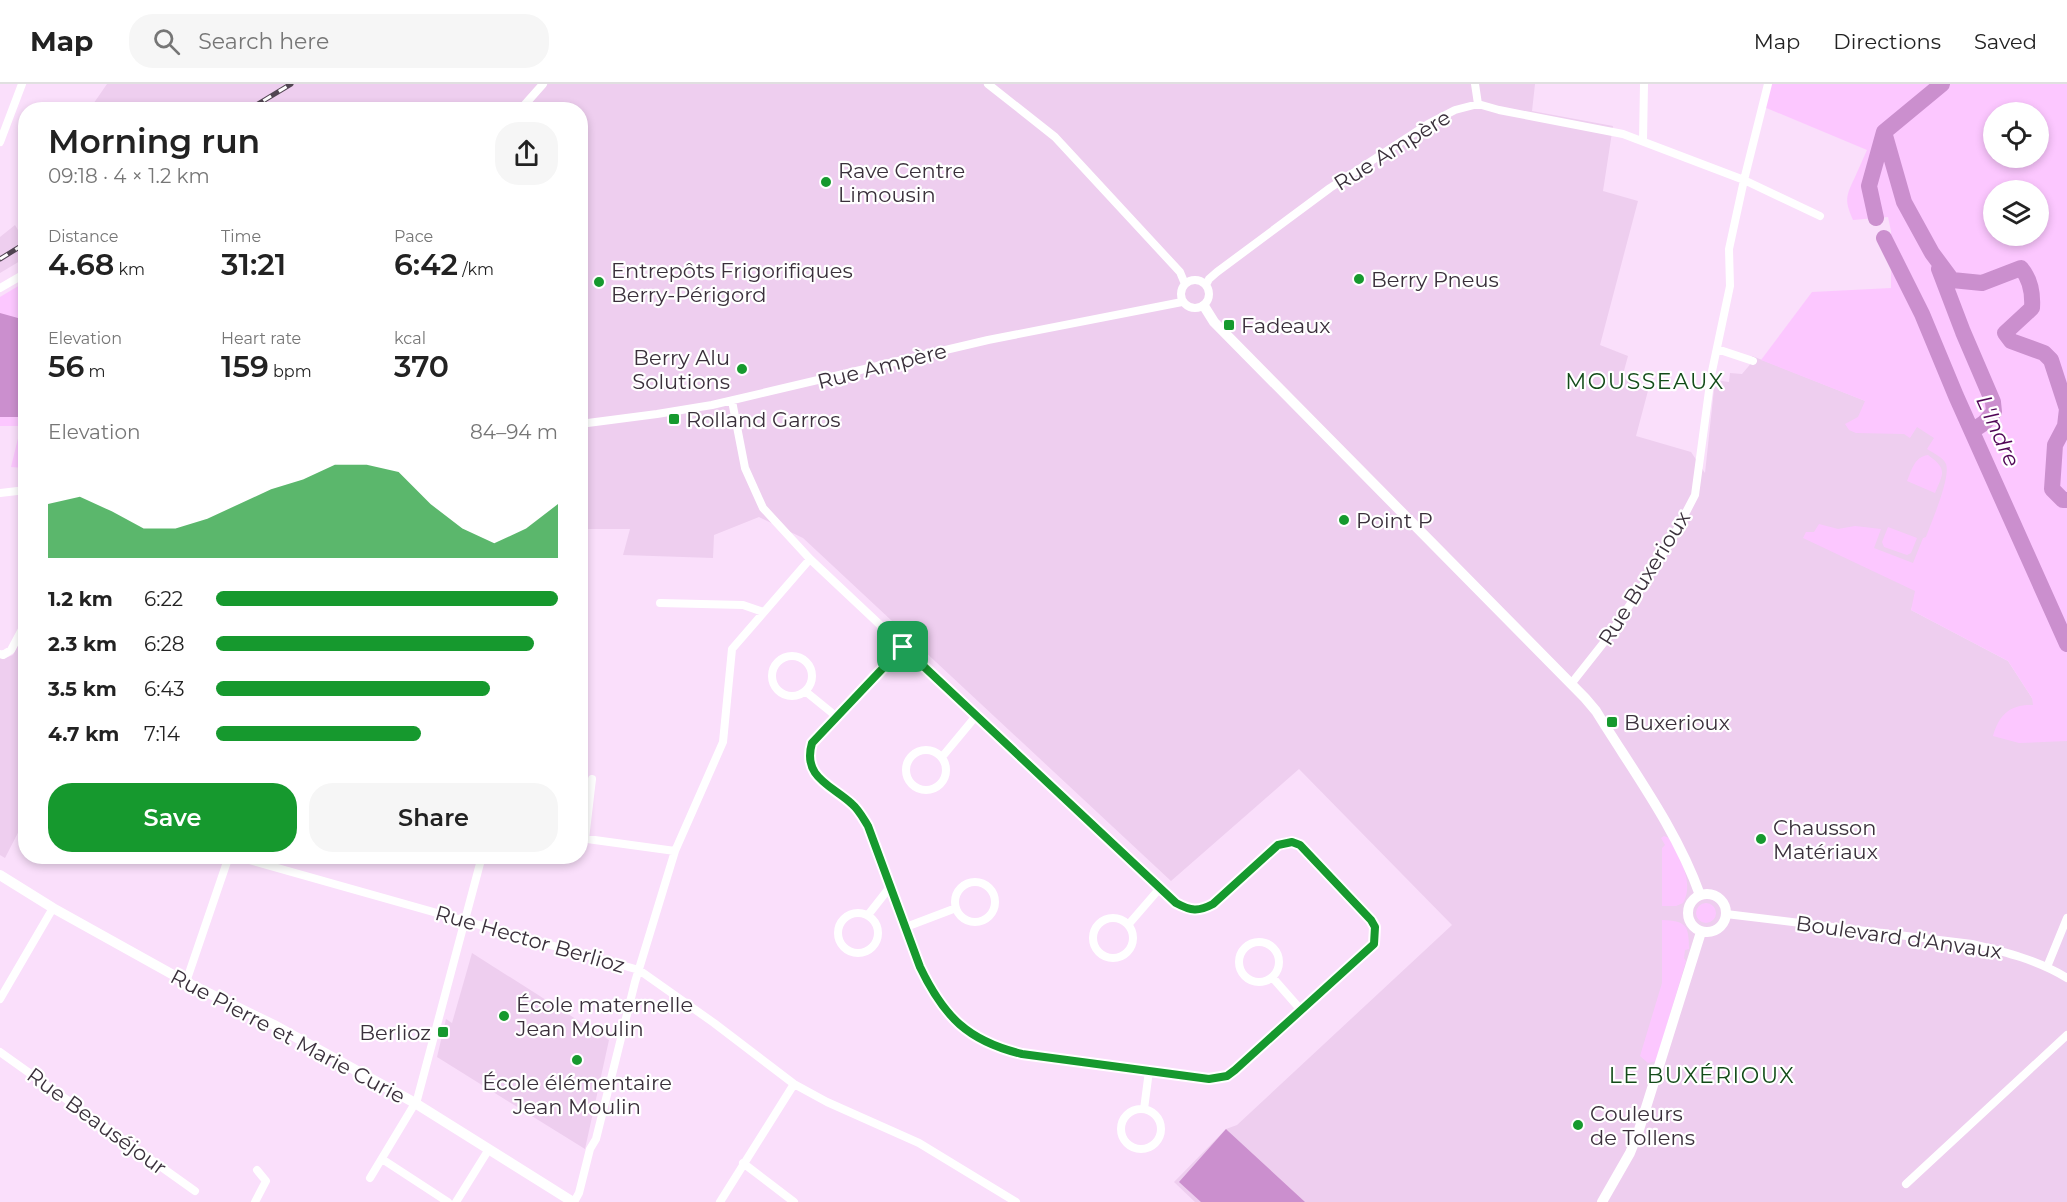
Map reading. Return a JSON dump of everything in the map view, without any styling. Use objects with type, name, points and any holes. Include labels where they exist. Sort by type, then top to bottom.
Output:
[{"type":"street","points":[[0,142],[22,84]]},
{"type":"street","points":[[527,102],[543,84]]},
{"type":"street","points":[[988,84],[1055,137],[1180,272],[1185,284]]},
{"type":"street","points":[[1475,84],[1478,104]]},
{"type":"street","points":[[1643,141],[1644,84]]},
{"type":"street","points":[[1744,180],[1768,84]]},
{"type":"street","name":"Rue Ampère","points":[[1206,285],[1217,272],[1330,188],[1428,124],[1455,110],[1478,104],[1623,134],[1744,180],[1820,216]]},
{"type":"street","name":"Rue Buxerioux","points":[[1570,684],[1605,641],[1634,598],[1671,541],[1695,495],[1711,376],[1730,286],[1729,249],[1744,180]]},
{"type":"street","points":[[0,288],[18,278]]},
{"type":"street","points":[[1198,280],[1206,285],[1209,293],[1204,306],[1195,309],[1182,302],[1181,290],[1189,281],[1198,280]]},
{"type":"street","name":"Rue Ampère","points":[[588,423],[732,401],[988,340],[1182,302]]},
{"type":"street","points":[[1204,306],[1214,322],[1596,711],[1670,827],[1686,857],[1700,896]]},
{"type":"street","points":[[1717,349],[1753,361]]},
{"type":"street","points":[[732,401],[745,468],[763,508],[810,559],[1176,903],[1189,910],[1202,911],[1213,904],[1278,845],[1292,842],[1300,845],[1371,920],[1376,934],[1374,944],[1227,1076],[1209,1079],[1022,1054],[1002,1049],[969,1033],[942,1006],[930,988],[868,826],[860,812],[815,775],[811,766],[809,754],[812,743],[903,647]]},
{"type":"street","points":[[0,493],[18,491]]},
{"type":"street","points":[[574,1202],[579,1193],[590,1149],[596,1139],[639,970],[675,850],[723,742],[732,649],[810,559]]},
{"type":"street","points":[[660,603],[743,605],[764,612]]},
{"type":"street","points":[[0,654],[3,655],[11,650],[18,637]]},
{"type":"street","points":[[795,655],[807,662],[812,681],[805,691],[793,696],[786,695],[775,687],[772,673],[778,660],[795,655]]},
{"type":"street","points":[[805,691],[837,717]]},
{"type":"street","points":[[942,757],[976,716]]},
{"type":"street","points":[[930,750],[942,757],[947,769],[940,786],[920,790],[910,782],[906,767],[913,755],[930,750]]},
{"type":"street","points":[[588,805],[592,779]]},
{"type":"street","points":[[588,839],[675,850]]},
{"type":"street","points":[[186,982],[226,864]]},
{"type":"street","name":"Rue Hector Berlioz","points":[[264,864],[639,970],[794,1084],[826,1102],[919,1143],[1016,1202]]},
{"type":"street","points":[[370,1178],[415,1103],[480,864]]},
{"type":"street","name":"Rue Pierre et Marie Curie","points":[[0,875],[53,908],[186,982],[274,1025],[415,1103],[574,1202]]},
{"type":"street","points":[[966,883],[985,884],[994,894],[992,913],[983,921],[969,921],[963,918],[956,908],[956,893],[966,883]]},
{"type":"street","points":[[868,915],[891,887]]},
{"type":"street","points":[[1128,925],[1160,888]]},
{"type":"street","points":[[1706,894],[1718,898],[1726,914],[1725,920],[1718,929],[1701,932],[1691,924],[1688,913],[1691,902],[1706,894]]},
{"type":"street","points":[[0,999],[53,908]]},
{"type":"street","points":[[906,927],[956,908]]},
{"type":"street","points":[[849,914],[868,915],[878,931],[874,944],[866,952],[859,953],[845,949],[838,938],[840,923],[849,914]]},
{"type":"street","name":"Boulevard d'Anvaux","points":[[1726,914],[1972,944],[2013,954],[2047,967],[2067,978]]},
{"type":"street","points":[[1116,918],[1128,925],[1133,944],[1126,954],[1115,959],[1107,958],[1096,950],[1093,936],[1100,923],[1116,918]]},
{"type":"street","points":[[2047,967],[2067,918]]},
{"type":"street","points":[[1602,1202],[1630,1153],[1638,1133],[1701,932]]},
{"type":"street","points":[[1262,941],[1274,948],[1279,967],[1272,977],[1261,982],[1253,981],[1242,973],[1239,959],[1245,946],[1262,941]]},
{"type":"street","points":[[1272,977],[1301,1010]]},
{"type":"street","points":[[1906,1184],[2067,1035]]},
{"type":"street","name":"Rue Beauséjour","points":[[0,1052],[195,1191]]},
{"type":"street","points":[[1144,1109],[1149,1071]]},
{"type":"street","points":[[720,1202],[794,1084]]},
{"type":"street","points":[[1144,1109],[1156,1115],[1161,1134],[1149,1148],[1135,1148],[1124,1140],[1121,1126],[1126,1115],[1132,1110],[1144,1109]]},
{"type":"street","points":[[456,1202],[489,1149]]},
{"type":"street","points":[[382,1159],[448,1202]]},
{"type":"street","points":[[744,1163],[794,1202]]},
{"type":"street","points":[[255,1202],[266,1181],[257,1170]]},
{"type":"shaded area","points":[[107,84],[1535,84],[1532,111],[1613,126],[1603,191],[1638,201],[1600,345],[1628,356],[1622,378],[1649,387],[1636,436],[1691,452],[1705,473],[1715,380],[1729,382],[1730,373],[1742,374],[1753,361],[1752,356],[1936,429],[1958,481],[1911,610],[2008,661],[2032,698],[2067,726],[2067,1202],[1195,1202],[1174,1182],[1226,1129],[1237,1125],[1452,925],[1299,769],[1171,881],[803,538],[759,517],[714,535],[713,558],[623,555],[630,529],[588,529],[588,102],[95,102]]},
{"type":"shaded area","points":[[1771,84],[2067,84],[2067,741],[2019,743],[1993,736],[2002,716],[2007,712],[2018,706],[2033,705],[2032,698],[2008,661],[1911,610],[1915,591],[1803,538],[1806,532],[1814,532],[1819,524],[1838,529],[1855,526],[1881,529],[1874,548],[1913,563],[1923,538],[1926,537],[1946,479],[1947,470],[1943,459],[1927,449],[1934,438],[1917,427],[1910,438],[1904,434],[1856,433],[1849,430],[1845,424],[1858,417],[1865,401],[1761,360],[1812,292],[1891,288],[1891,231],[1888,217],[1853,220],[1847,203],[1850,189],[1867,150],[1764,107]]},
{"type":"shaded area","points":[[15,225],[18,230],[18,262],[0,273],[0,237]]},
{"type":"shaded area","points":[[18,286],[18,426],[0,426],[0,297]]},
{"type":"shaded area","points":[[0,313],[18,318],[18,417],[0,417]]},
{"type":"shaded area","points":[[18,438],[18,468],[11,467]]},
{"type":"shaded area","points":[[1928,455],[1942,471],[1935,493],[1907,481],[1917,461]]},
{"type":"shaded area","points":[[1888,527],[1917,538],[1911,553],[1907,555],[1884,547],[1882,542]]},
{"type":"shaded area","points":[[18,645],[18,833],[5,858],[0,855],[0,658],[13,655]]},
{"type":"shaded area","points":[[1664,836],[1669,838],[1686,878],[1686,895],[1683,903],[1676,906],[1662,906],[1662,848],[1665,845],[1661,838]]},
{"type":"shaded area","points":[[1706,903],[1713,906],[1716,913],[1713,920],[1706,923],[1699,920],[1696,913],[1699,906]]},
{"type":"shaded area","points":[[1662,920],[1681,923],[1684,926],[1688,934],[1689,949],[1685,950],[1686,961],[1656,1061],[1648,1063],[1640,1056],[1662,983]]},
{"type":"shaded area","points":[[472,953],[609,1040],[585,1149],[437,1057],[446,1019],[452,1023]]},
{"type":"shaded area","points":[[1226,1129],[1305,1202],[1201,1202],[1179,1182]]},
{"type":"waterway","name":"L'Indre","points":[[1876,218],[1869,186],[1884,132],[1942,84]]},
{"type":"waterway","points":[[1884,132],[1904,202],[1932,253],[1952,280],[1982,283],[2021,268],[2027,277],[2032,292],[2032,308],[2005,333],[2011,341],[2044,353],[2051,360],[2067,409],[2065,426],[2055,445],[2052,489],[2063,500],[2067,500]]},
{"type":"waterway","name":"L'Indre","points":[[1884,238],[1922,314],[1956,396],[2067,644]]},
{"type":"waterway","points":[[1939,269],[1993,402],[1994,412],[1972,431]]},
{"type":"railway","points":[[261,102],[291,84]]},
{"type":"railway","points":[[0,259],[18,248]]},
{"type":"place","name":"Rave Centre Limousin","points":[[826,182]]},
{"type":"place","name":"Berry Pneus","points":[[1359,279]]},
{"type":"place","name":"Entrepôts Frigorifiques Berry-Périgord","points":[[599,282]]},
{"type":"place","name":"Fadeaux","points":[[1229,325]]},
{"type":"place","name":"Berry Alu Solutions","points":[[742,369]]},
{"type":"place","name":"Rolland Garros","points":[[674,419]]},
{"type":"place","name":"Point P","points":[[1344,520]]},
{"type":"place","name":"Buxerioux","points":[[1612,722]]},
{"type":"place","name":"Chausson Matériaux","points":[[1761,839]]},
{"type":"place","name":"École maternelle Jean Moulin","points":[[504,1016]]},
{"type":"place","name":"Berlioz","points":[[443,1032]]},
{"type":"place","name":"École élémentaire Jean Moulin","points":[[577,1060]]},
{"type":"place","name":"Couleurs de Tollens","points":[[1578,1125]]},
{"type":"district","name":"MOUSSEAUX","points":[[1645,381]]},
{"type":"district","name":"LE BUXÉRIOUX","points":[[1702,1075]]},
{"type":"route","points":[[903,647],[1176,903],[1189,910],[1202,911],[1213,904],[1278,845],[1292,842],[1300,845],[1371,920],[1376,934],[1374,944],[1235,1070],[1219,1078],[1209,1079],[1022,1054],[1002,1049],[969,1033],[942,1006],[929,986],[868,826],[860,812],[815,775],[811,766],[809,754],[812,743],[903,647]]}]
